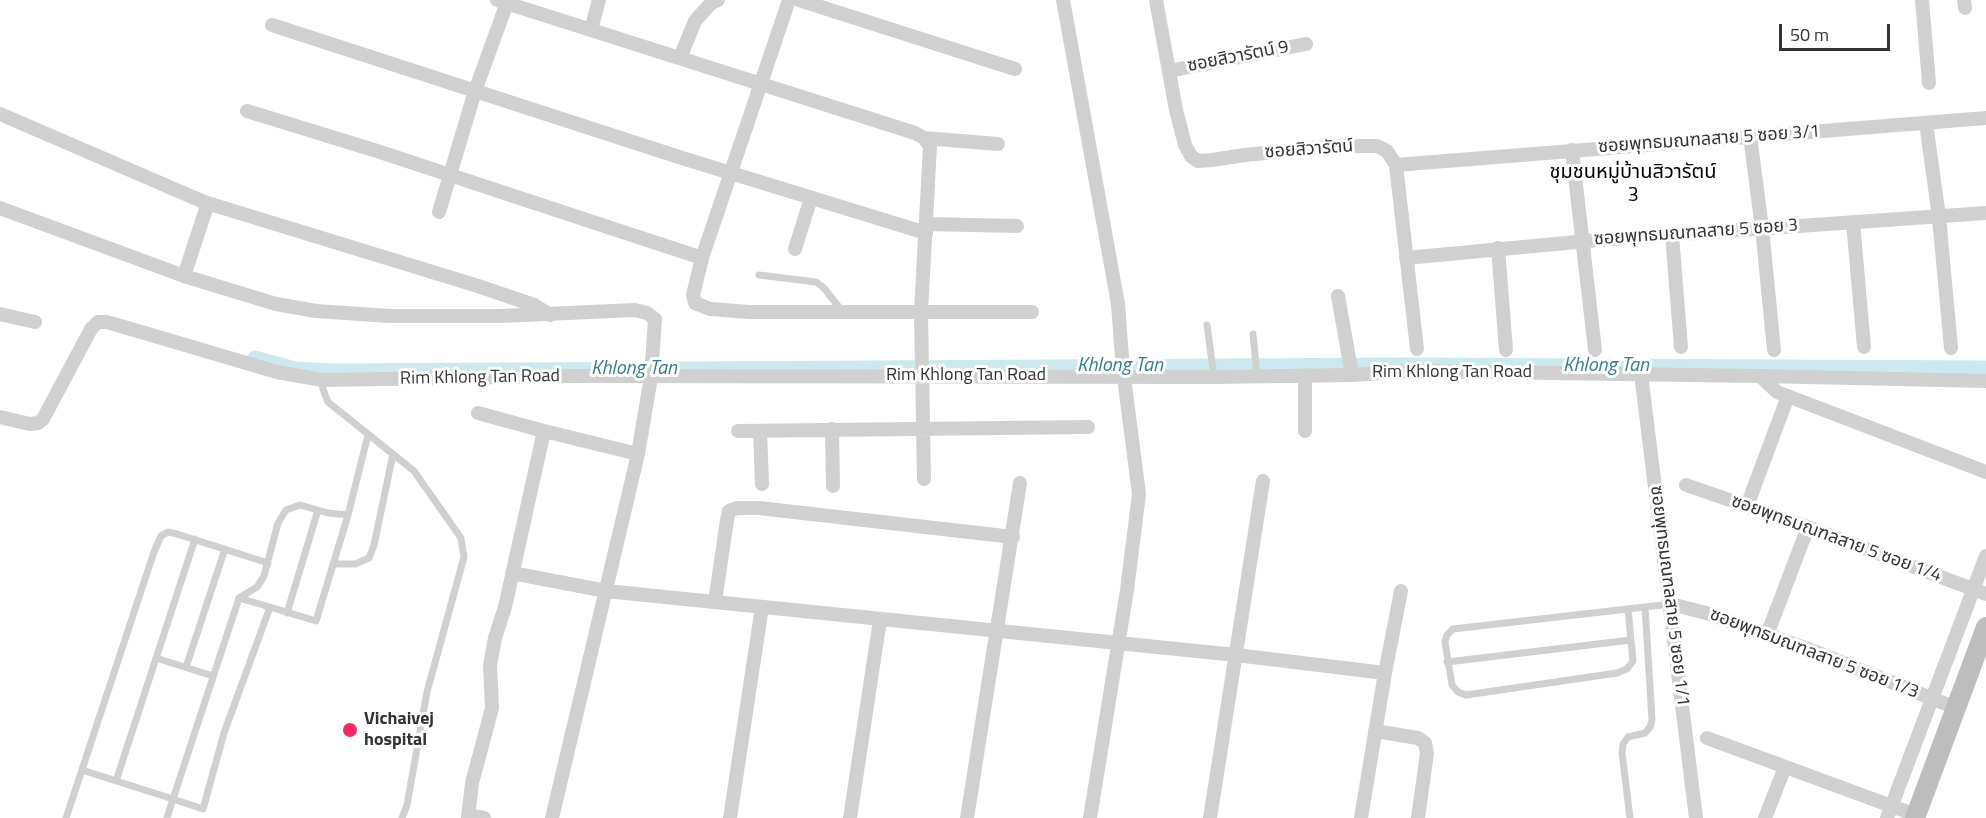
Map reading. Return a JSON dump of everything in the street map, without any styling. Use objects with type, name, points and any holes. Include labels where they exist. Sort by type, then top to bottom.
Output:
[{"type":"main road","points":[[1915,817],[1986,627]]},
{"type":"street","points":[[591,30],[599,0]]},
{"type":"street","points":[[680,58],[695,21],[711,3],[718,0]]},
{"type":"street","points":[[789,0],[702,258],[693,295],[695,303],[710,309],[748,312],[1032,312]]},
{"type":"street","points":[[799,0],[1015,69]]},
{"type":"street","points":[[1063,0],[1118,304],[1139,494],[1090,818]]},
{"type":"street","name":"ซอยสิวารัตน์","points":[[1156,0],[1185,145],[1191,156],[1198,161],[1315,148],[1377,146],[1387,151],[1396,165]]},
{"type":"street","points":[[1922,0],[1929,83]]},
{"type":"street","points":[[439,212],[504,1],[915,133],[924,138],[930,146],[921,312],[924,479]]},
{"type":"street","points":[[272,25],[811,198],[926,229],[1017,226]]},
{"type":"street","name":"ซอยสิวารัตน์ 9","points":[[1169,71],[1306,44]]},
{"type":"street","points":[[247,111],[702,258]]},
{"type":"street","points":[[0,114],[208,203],[478,286],[534,305],[550,315]]},
{"type":"street","name":"ซอยพุทธมณฑลสาย 5 ซอย 3/1","points":[[1396,165],[1986,118]]},
{"type":"street","points":[[1926,123],[1939,217],[1951,348]]},
{"type":"street","points":[[1750,136],[1774,350]]},
{"type":"street","points":[[924,138],[998,144]]},
{"type":"street","points":[[1572,150],[1595,350]]},
{"type":"street","points":[[1396,165],[1417,350]]},
{"type":"street","points":[[795,249],[811,198]]},
{"type":"street","points":[[184,276],[208,203]]},
{"type":"street","points":[[0,208],[184,276],[276,304],[316,311],[388,316],[550,315],[635,310],[647,313],[656,319],[655,347],[638,454],[552,818]]},
{"type":"street","name":"ซอยพุทธมณฑลสาย 5 ซอย 3","points":[[1406,258],[1584,241],[1986,213]]},
{"type":"street","points":[[1853,222],[1864,347]]},
{"type":"street","points":[[1672,235],[1681,347]]},
{"type":"street","points":[[1498,248],[1506,350]]},
{"type":"street","points":[[1338,296],[1350,366]]},
{"type":"street","points":[[0,314],[35,322]]},
{"type":"street","name":"Rim Khlong Tan Road","points":[[0,417],[30,424],[38,423],[43,419],[98,322],[107,322],[277,372],[322,380],[922,370],[1305,375],[1350,366],[1413,371],[1986,381]]},
{"type":"street","name":"ซอยพุทธมณฑลสาย 5 ซอย 1/1","points":[[1641,374],[1696,818]]},
{"type":"street","points":[[1305,375],[1305,431]]},
{"type":"street","points":[[1760,376],[1777,392],[1986,472]]},
{"type":"street","points":[[1747,506],[1752,487],[1788,396]]},
{"type":"street","points":[[478,413],[638,454]]},
{"type":"street","points":[[738,432],[1088,427]]},
{"type":"street","points":[[832,429],[833,486]]},
{"type":"street","points":[[484,818],[468,817],[472,783],[492,708],[489,665],[543,431]]},
{"type":"street","points":[[760,431],[762,484]]},
{"type":"street","points":[[1210,818],[1263,481]]},
{"type":"street","points":[[967,818],[1020,483]]},
{"type":"street","name":"ซอยพุทธมณฑลสาย 5 ซอย 1/4","points":[[1686,485],[1808,526],[1980,592]]},
{"type":"street","points":[[715,602],[729,511],[737,508],[759,508],[1013,537]]},
{"type":"street","points":[[1767,635],[1808,526]]},
{"type":"street","points":[[1890,812],[1931,698],[1980,592],[1986,556]]},
{"type":"street","points":[[512,573],[606,591],[1236,655],[1385,673]]},
{"type":"street","points":[[1361,818],[1401,591]]},
{"type":"street","name":"ซอยพุทธมณฑลสาย 5 ซอย 1/3","points":[[1671,604],[1706,613],[1767,635],[1956,708]]},
{"type":"street","points":[[730,818],[762,607]]},
{"type":"street","points":[[850,818],[880,620]]},
{"type":"street","points":[[1375,731],[1418,738],[1425,743],[1427,753],[1418,818]]},
{"type":"street","points":[[1707,738],[1785,767],[1890,812],[1915,817]]},
{"type":"street","points":[[1766,818],[1785,767]]},
{"type":"lane","points":[[759,275],[816,282],[824,288],[842,311]]},
{"type":"lane","points":[[1207,325],[1214,374]]},
{"type":"lane","points":[[1253,334],[1256,373]]},
{"type":"lane","points":[[322,380],[328,402],[414,471],[461,538],[464,557],[427,692],[407,805],[402,818]]},
{"type":"lane","points":[[239,598],[316,621],[348,515],[368,435]]},
{"type":"lane","points":[[333,564],[355,564],[369,558],[377,534],[393,454]]},
{"type":"lane","points":[[167,818],[239,598],[257,588],[264,576],[278,523],[286,510],[300,506],[348,515]]},
{"type":"lane","points":[[287,613],[318,510]]},
{"type":"lane","points":[[66,818],[161,536],[168,532],[268,563]]},
{"type":"lane","points":[[116,781],[195,539]]},
{"type":"lane","points":[[186,667],[225,549]]},
{"type":"lane","points":[[1628,609],[1633,661],[1627,669],[1617,673],[1466,695],[1458,692],[1452,685],[1445,642],[1447,635],[1453,629],[1671,604]]},
{"type":"lane","points":[[200,818],[224,734],[270,607]]},
{"type":"lane","points":[[1630,818],[1622,753],[1623,744],[1628,737],[1645,732],[1650,728],[1652,720],[1646,608]]},
{"type":"lane","points":[[1447,662],[1631,640]]},
{"type":"lane","points":[[156,658],[213,676]]},
{"type":"lane","points":[[82,771],[203,809]]},
{"type":"waterway","name":"Khlong Tan","points":[[255,358],[295,369],[329,371],[1404,365],[1986,368]]},
{"type":"place","name":"Vichaivej hospital","points":[[350,730]]},
{"type":"district","name":"ชุมชนหมู่บ้านสิวารัตน์ 3","points":[[1633,184]]}]
